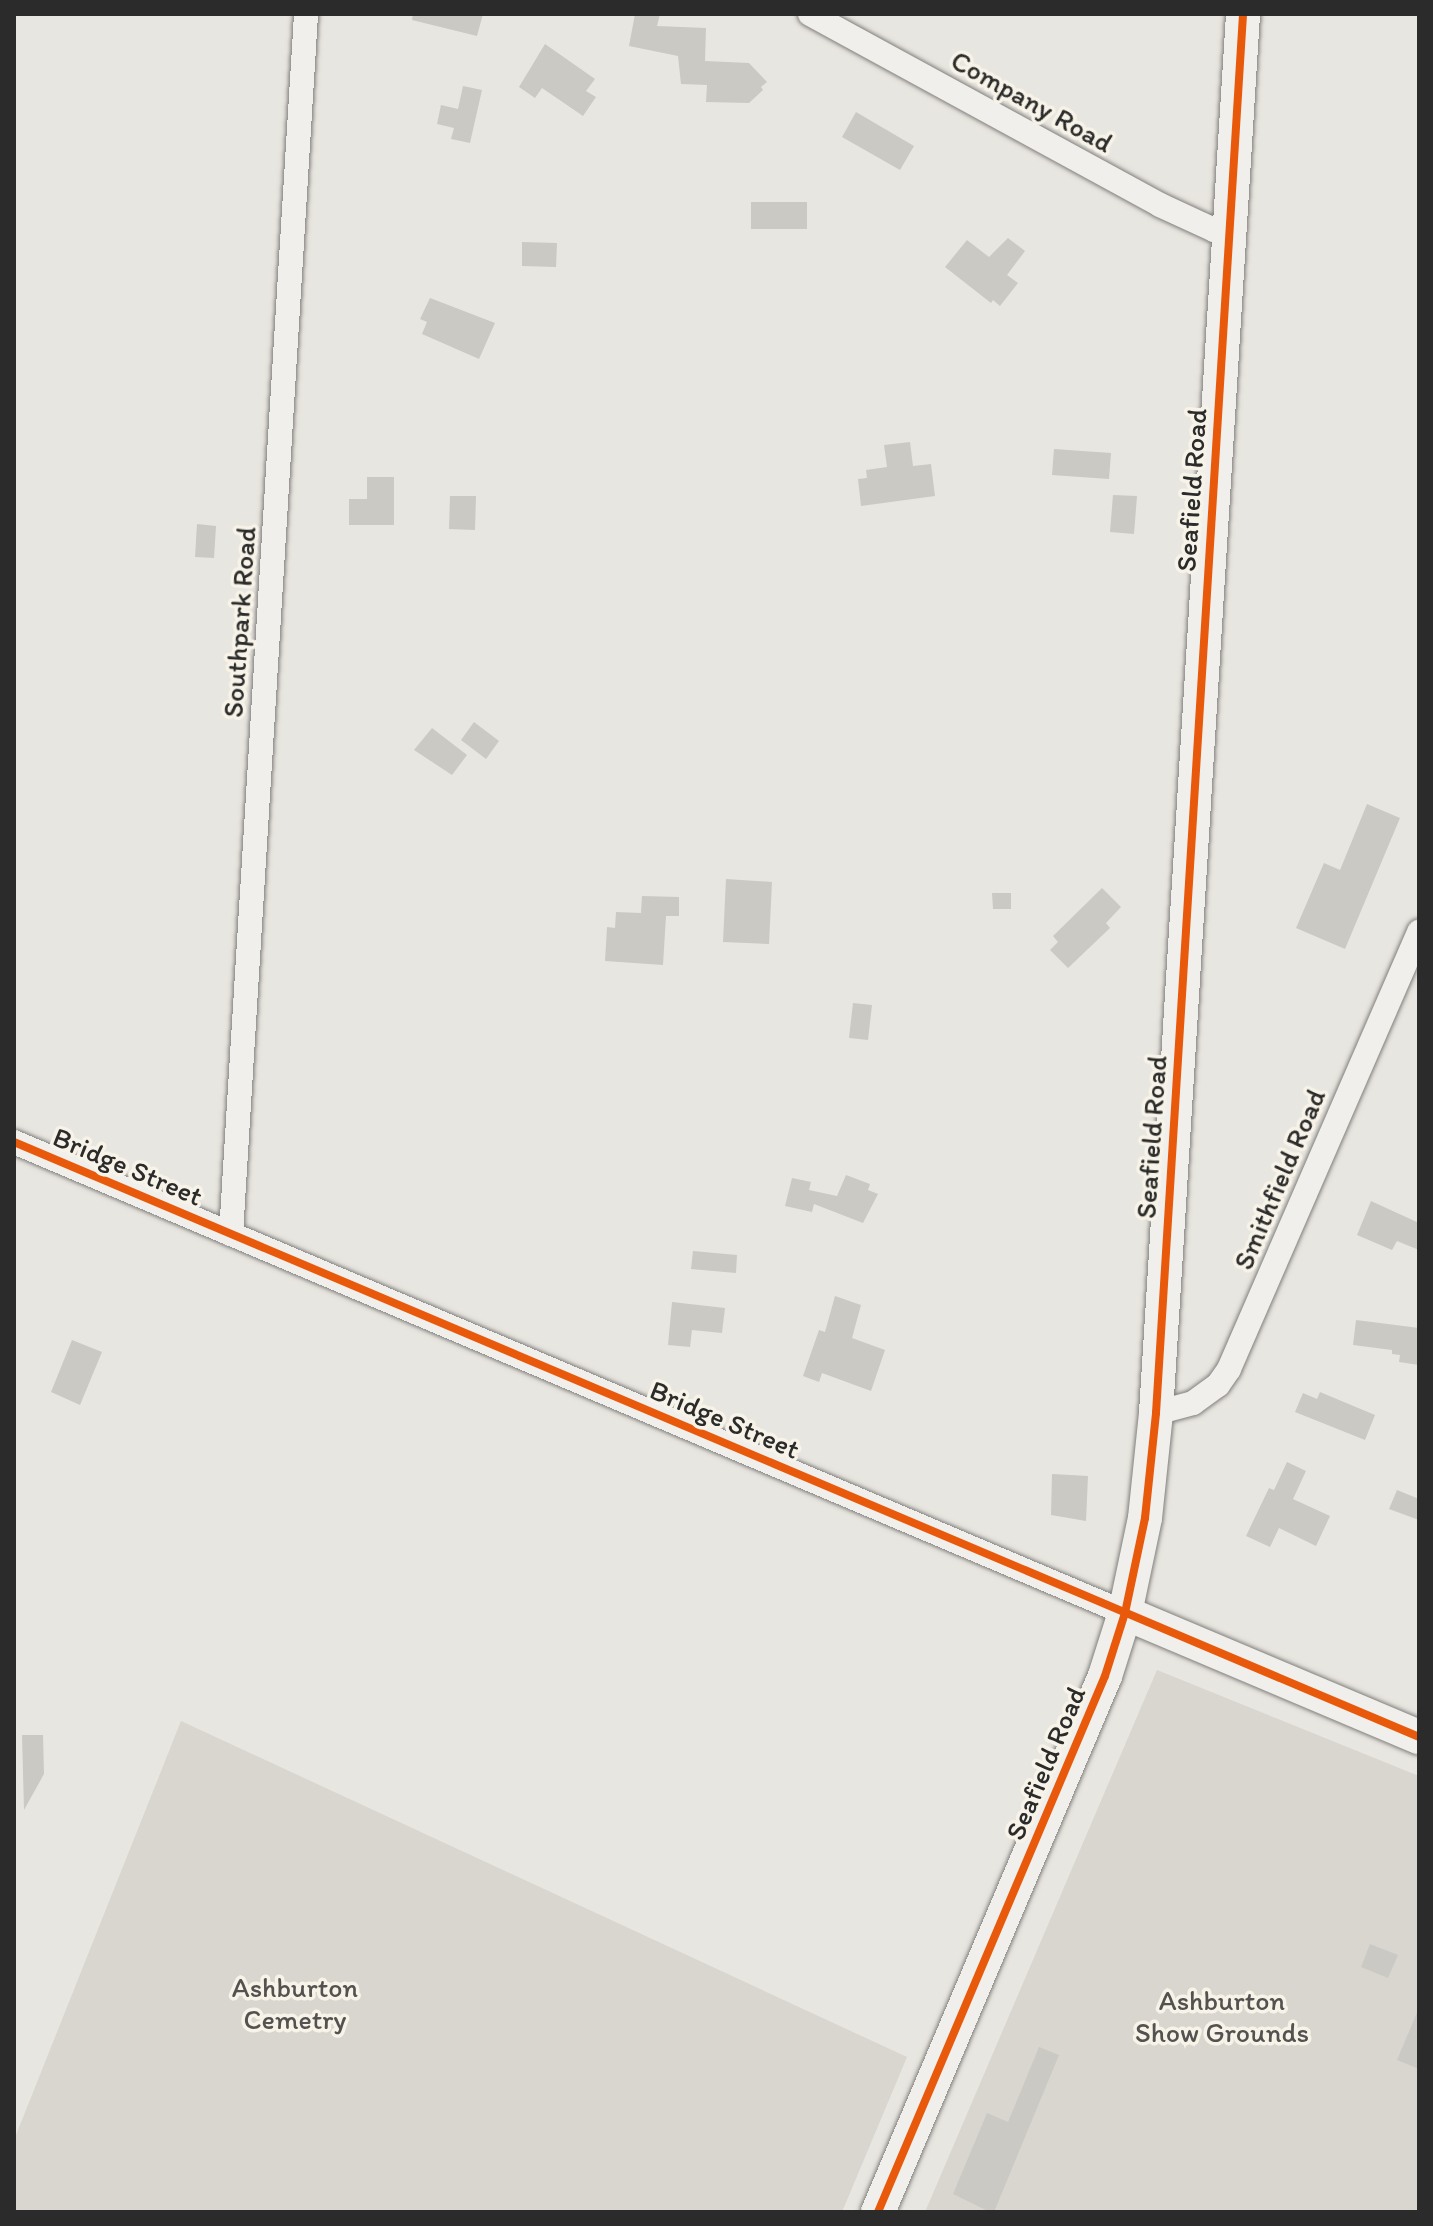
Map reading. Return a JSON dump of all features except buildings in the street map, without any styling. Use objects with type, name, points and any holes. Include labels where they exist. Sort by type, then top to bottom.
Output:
[{"type":"street","name":"Southpark Road","points":[[231,1234],[306,14]]},
{"type":"street","name":"Company Road","points":[[810,14],[1160,205],[1214,230],[1230,230]]},
{"type":"street","name":"Seafield Road","points":[[878,2212],[1100,1689],[1125,1613],[1145,1518],[1156,1413],[1243,14]]},
{"type":"street","name":"Smithfield Road","points":[[1156,1413],[1193,1403],[1218,1385],[1229,1369],[1419,932]]},
{"type":"street","name":"Bridge Street","points":[[14,1142],[1419,1737]]},
{"type":"green space","name":"Ashburton Show Grounds","points":[[1157,1670],[1419,1776],[1419,2212],[925,2212]]},
{"type":"green space","name":"Ashburton Cemetry","points":[[181,1721],[907,2057],[842,2212],[14,2212],[14,2140]]},
{"type":"cycle path","points":[[878,2212],[1105,1676],[1125,1613],[1145,1518],[1156,1413],[1243,14]]},
{"type":"cycle path","points":[[14,1142],[1419,1737]]}]
